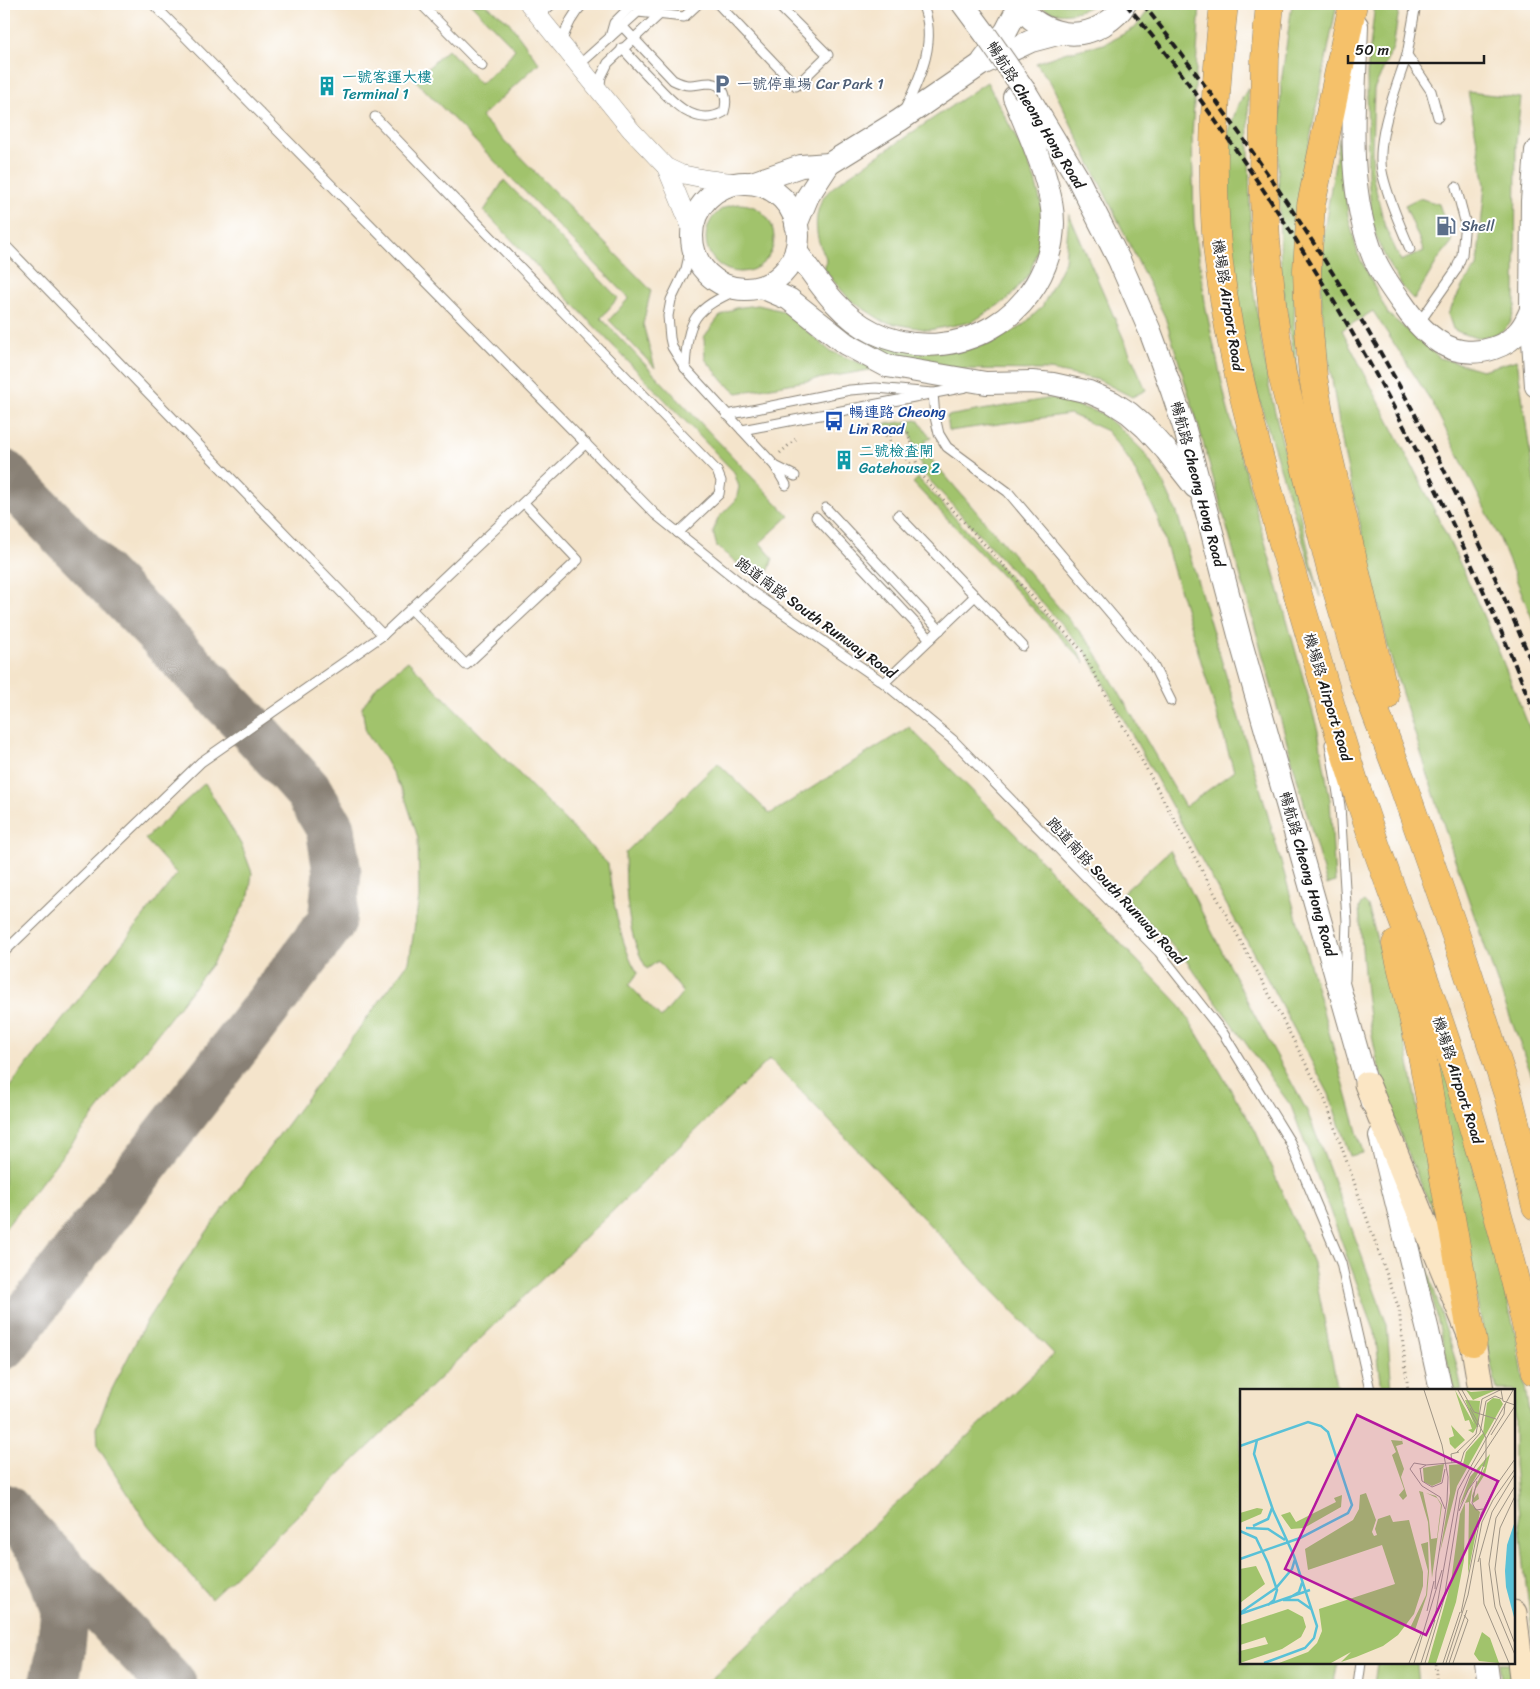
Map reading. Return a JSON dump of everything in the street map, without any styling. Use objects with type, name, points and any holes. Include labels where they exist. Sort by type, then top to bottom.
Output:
[{"type":"main road","name":"機場路 Airport Road","points":[[1224,4],[1216,84],[1214,200],[1227,317],[1238,374],[1260,462],[1315,655],[1364,809],[1451,1055],[1475,1130],[1529,1334],[1536,1372]]},
{"type":"main road","points":[[1270,4],[1264,58],[1263,176],[1266,240],[1273,312],[1282,374],[1331,570],[1362,679],[1402,782],[1456,936],[1509,1098],[1536,1206]]},
{"type":"main road","points":[[1353,4],[1311,205],[1307,270],[1309,330],[1313,376],[1321,424],[1380,674],[1402,782]]},
{"type":"main road","points":[[1364,809],[1423,1060],[1481,1389]]},
{"type":"main road","points":[[1367,1084],[1473,1342]]},
{"type":"main road","points":[[1515,1621],[1523,1685]]},
{"type":"street","name":"暢航路 Cheong Hong Road","points":[[963,4],[986,35],[1019,94],[1077,177],[1119,260],[1162,362],[1185,430],[1243,648],[1345,1003]]},
{"type":"street","points":[[980,66],[1006,31],[1018,5],[1030,19],[1044,28],[1061,33],[1079,34],[1096,29],[1111,20],[1125,4]]},
{"type":"street","points":[[1358,4],[1354,153],[1357,192],[1363,223],[1375,258],[1389,285],[1418,324],[1433,338],[1453,350],[1488,351],[1506,342],[1521,330],[1532,310]]},
{"type":"street","points":[[540,8],[561,43],[599,91],[631,130],[666,167],[681,174],[706,180],[745,183],[774,191],[790,208],[796,225],[796,250],[786,269],[775,280],[750,288]]},
{"type":"street","points":[[796,225],[808,196],[829,164],[900,120],[980,66],[1031,41],[1061,33]]},
{"type":"street","points":[[796,250],[836,304],[860,325],[887,338],[913,344],[941,344],[969,339],[995,326],[1016,309],[1039,278],[1049,251],[1053,223],[1050,190],[1019,94]]},
{"type":"street","points":[[1536,151],[1532,201],[1532,310],[1536,386]]},
{"type":"street","points":[[692,236],[698,209],[705,200],[726,186],[745,183],[801,166],[829,164]]},
{"type":"street","points":[[666,167],[692,236],[697,261],[708,275],[723,285],[750,288],[789,299],[846,344],[887,366],[986,383],[1032,382],[1071,387],[1089,392],[1118,405],[1146,428],[1187,475],[1202,498]]},
{"type":"street","points":[[1345,1003],[1367,1084],[1441,1389]]},
{"type":"street","points":[[1486,1664],[1489,1685]]},
{"type":"lane","name":"跑道南路 South Runway Road","points":[[153,4],[655,514],[748,589],[884,683],[953,740],[1152,945],[1223,1033],[1290,1142],[1341,1263],[1370,1389]]},
{"type":"lane","points":[[421,4],[482,66]]},
{"type":"lane","points":[[561,43],[565,30],[583,4]]},
{"type":"lane","points":[[610,36],[614,23],[633,4]]},
{"type":"lane","points":[[579,65],[638,12],[684,16],[698,4]]},
{"type":"lane","points":[[718,4],[796,86],[828,55],[777,4]]},
{"type":"lane","points":[[900,120],[918,81],[929,42],[928,24],[922,4]]},
{"type":"lane","points":[[1410,249],[1394,211],[1382,175],[1381,156],[1383,137],[1407,55],[1416,4]]},
{"type":"lane","points":[[599,91],[604,70],[608,63],[622,48],[660,15]]},
{"type":"lane","points":[[622,48],[670,100],[685,112],[704,117],[717,116],[724,112],[726,98],[723,90],[717,85],[710,83],[691,85],[673,80],[623,27]]},
{"type":"lane","points":[[1407,55],[1431,91],[1438,117]]},
{"type":"lane","points":[[375,117],[717,471],[721,481],[719,494],[678,533]]},
{"type":"lane","points":[[1418,324],[1456,270],[1462,255],[1465,221],[1456,187]]},
{"type":"lane","points":[[692,236],[686,269],[671,300],[668,316],[672,347],[685,368],[775,466],[786,485]]},
{"type":"lane","points":[[4,244],[383,636]]},
{"type":"lane","points":[[685,368],[687,338],[691,325],[696,318],[714,301],[750,288]]},
{"type":"lane","points":[[742,430],[986,383]]},
{"type":"lane","points":[[727,415],[867,388],[933,393]]},
{"type":"lane","points":[[933,393],[935,418],[939,434],[947,447],[1008,492],[1151,661],[1171,701]]},
{"type":"lane","points":[[4,952],[201,762],[383,636],[586,443]]},
{"type":"lane","points":[[775,466],[794,476]]},
{"type":"lane","points":[[411,609],[466,665],[578,560],[524,502]]},
{"type":"lane","points":[[826,508],[940,630]]},
{"type":"lane","points":[[898,515],[1023,646]]},
{"type":"lane","points":[[816,517],[930,639]]},
{"type":"lane","points":[[884,683],[975,596]]},
{"type":"lane","points":[[1315,655],[1340,806],[1347,921],[1345,1003]]},
{"type":"lane","points":[[1358,1685],[1361,1664]]},
{"type":"path","points":[[869,425],[889,440],[1082,651],[1250,958],[1325,1100],[1399,1309],[1408,1389]]},
{"type":"path","points":[[889,440],[890,432],[896,428],[903,428],[908,433],[918,472]]},
{"type":"path","points":[[1434,1664],[1437,1685]]},
{"type":"green space","points":[[471,4],[485,4],[508,21],[539,63],[481,117],[651,290],[643,324],[655,368],[609,320],[629,298],[415,80],[448,49],[480,84],[503,64],[515,49]]},
{"type":"green space","points":[[1038,4],[1095,4],[1073,12],[1059,13],[1045,9]]},
{"type":"green space","points":[[1153,4],[1200,4],[1192,136],[1194,222],[1206,309],[1227,406],[1318,731],[1330,800],[1335,882],[1327,885],[1200,431],[1165,317],[1051,83],[1036,63],[1064,53],[1104,44],[1135,28]]},
{"type":"green space","points":[[1292,4],[1337,4],[1299,195],[1294,327],[1299,400],[1281,275],[1278,164],[1281,84]]},
{"type":"green space","points":[[1375,4],[1400,4],[1393,48],[1374,89],[1373,178],[1385,227],[1401,261],[1424,251],[1405,205],[1419,198],[1439,204],[1452,242],[1439,258],[1414,300],[1404,289],[1390,267],[1377,240],[1372,220],[1368,178],[1367,74]]},
{"type":"green space","points":[[987,82],[1022,149],[1035,180],[1043,211],[1038,248],[1030,273],[1008,299],[972,322],[929,330],[884,322],[850,300],[824,270],[826,259],[820,245],[816,225],[820,205],[829,191],[842,180]]},
{"type":"green space","points":[[1248,88],[1251,275],[1269,387],[1320,597],[1257,393],[1233,299],[1221,155],[1237,107]]},
{"type":"green space","points":[[1468,92],[1521,98],[1516,142],[1515,307],[1508,326],[1495,335],[1488,337],[1474,337],[1453,329],[1448,314],[1464,283],[1477,267],[1485,185]]},
{"type":"green space","points":[[1339,138],[1348,215],[1358,254],[1388,314],[1440,358],[1482,370],[1517,360],[1536,494],[1536,628],[1499,537],[1433,404],[1373,311],[1342,330],[1427,495],[1465,574],[1536,744],[1536,1087],[1497,982],[1452,851],[1389,652],[1344,453],[1325,337],[1321,293],[1324,231]]},
{"type":"green space","points":[[504,180],[618,298],[601,318],[789,516],[760,543],[773,558],[769,570],[755,577],[717,547],[713,532],[718,518],[736,500],[739,487],[734,472],[484,211]]},
{"type":"green space","points":[[740,204],[753,207],[764,214],[771,225],[774,238],[771,251],[764,262],[753,269],[740,272],[727,269],[716,262],[709,251],[706,238],[709,225],[716,214],[727,207]]},
{"type":"green space","points":[[1069,214],[1146,390],[1132,397],[1099,380],[1050,370],[958,369],[924,364],[883,352],[849,330],[853,327],[957,352],[991,343],[1021,327],[1042,307],[1065,261]]},
{"type":"green space","points":[[758,305],[783,311],[830,351],[875,369],[737,393],[725,383],[705,359],[704,337],[719,317],[735,308]]},
{"type":"green space","points":[[1052,398],[1101,413],[1124,432],[1144,452],[1162,480],[1177,513],[1263,798],[1363,1153],[1350,1156],[1329,1094],[1255,956],[1085,650],[924,474],[910,432],[904,426],[895,426],[889,430],[877,425],[918,420],[931,438],[925,441],[931,459],[1092,646],[1185,807],[1234,771],[1157,515],[1130,461],[1107,431],[1070,414],[949,431],[947,416]]},
{"type":"green space","points":[[918,478],[1078,651],[1085,663],[913,483]]},
{"type":"green space","points":[[408,661],[608,864],[622,935],[626,949],[638,973],[629,985],[661,1018],[683,992],[658,961],[647,969],[640,956],[628,913],[625,853],[718,763],[770,814],[909,727],[1180,1005],[1255,1130],[1313,1263],[1338,1389],[1240,1389],[1240,1664],[1338,1664],[1333,1685],[705,1685],[1054,1354],[770,1059],[211,1599],[148,1525],[98,1447],[97,1427],[108,1397],[147,1320],[181,1268],[409,962],[419,898],[418,838],[404,794],[384,758],[366,733],[362,707],[378,685]]},
{"type":"green space","points":[[205,783],[242,846],[252,873],[249,896],[212,964],[4,1230],[4,1094],[177,874],[145,839]]},
{"type":"green space","points":[[1170,850],[1254,1014],[1307,1111],[1387,1325],[1392,1389],[1382,1389],[1375,1332],[1291,1106],[1185,959],[1122,894]]},
{"type":"green space","points":[[1364,902],[1368,906],[1407,1051],[1435,1207],[1433,1212],[1408,1154],[1387,1096],[1376,1055],[1369,1019],[1363,963],[1359,908]]},
{"type":"green space","points":[[1439,1045],[1462,1121],[1518,1344],[1536,1455],[1536,1654],[1526,1585],[1515,1475],[1515,1389],[1497,1389],[1459,1224],[1427,1048]]},
{"type":"green space","points":[[1418,1237],[1456,1362],[1462,1389],[1454,1389]]},
{"type":"green space","points":[[1377,1664],[1417,1664],[1419,1685],[1374,1685]]},
{"type":"green space","points":[[1500,1664],[1510,1664],[1513,1685],[1503,1685]]},
{"type":"taxiway","points":[[4,474],[251,728],[308,791],[330,828],[337,872],[332,921],[4,1345]]},
{"type":"taxiway","points":[[4,1508],[173,1685]]},
{"type":"taxiway","points":[[44,1557],[56,1582],[65,1611],[60,1655],[54,1685]]},
{"type":"railway","points":[[1126,4],[1155,39],[1236,150],[1324,285],[1364,354],[1403,424],[1474,569],[1536,717]]},
{"type":"railway","points":[[1143,4],[1211,94],[1277,187],[1368,331],[1416,415],[1453,488],[1488,561],[1536,673]]},
{"type":"place","name":"一號停車場 Car Park 1","points":[[722,84]]},
{"type":"place","name":"一號客運大樓 Terminal 1","points":[[327,86]]},
{"type":"place","name":"Shell","points":[[1446,226]]},
{"type":"place","name":"暢連路 Cheong Lin Road","points":[[834,421]]},
{"type":"place","name":"二號檢查閘 Gatehouse 2","points":[[844,460]]}]
